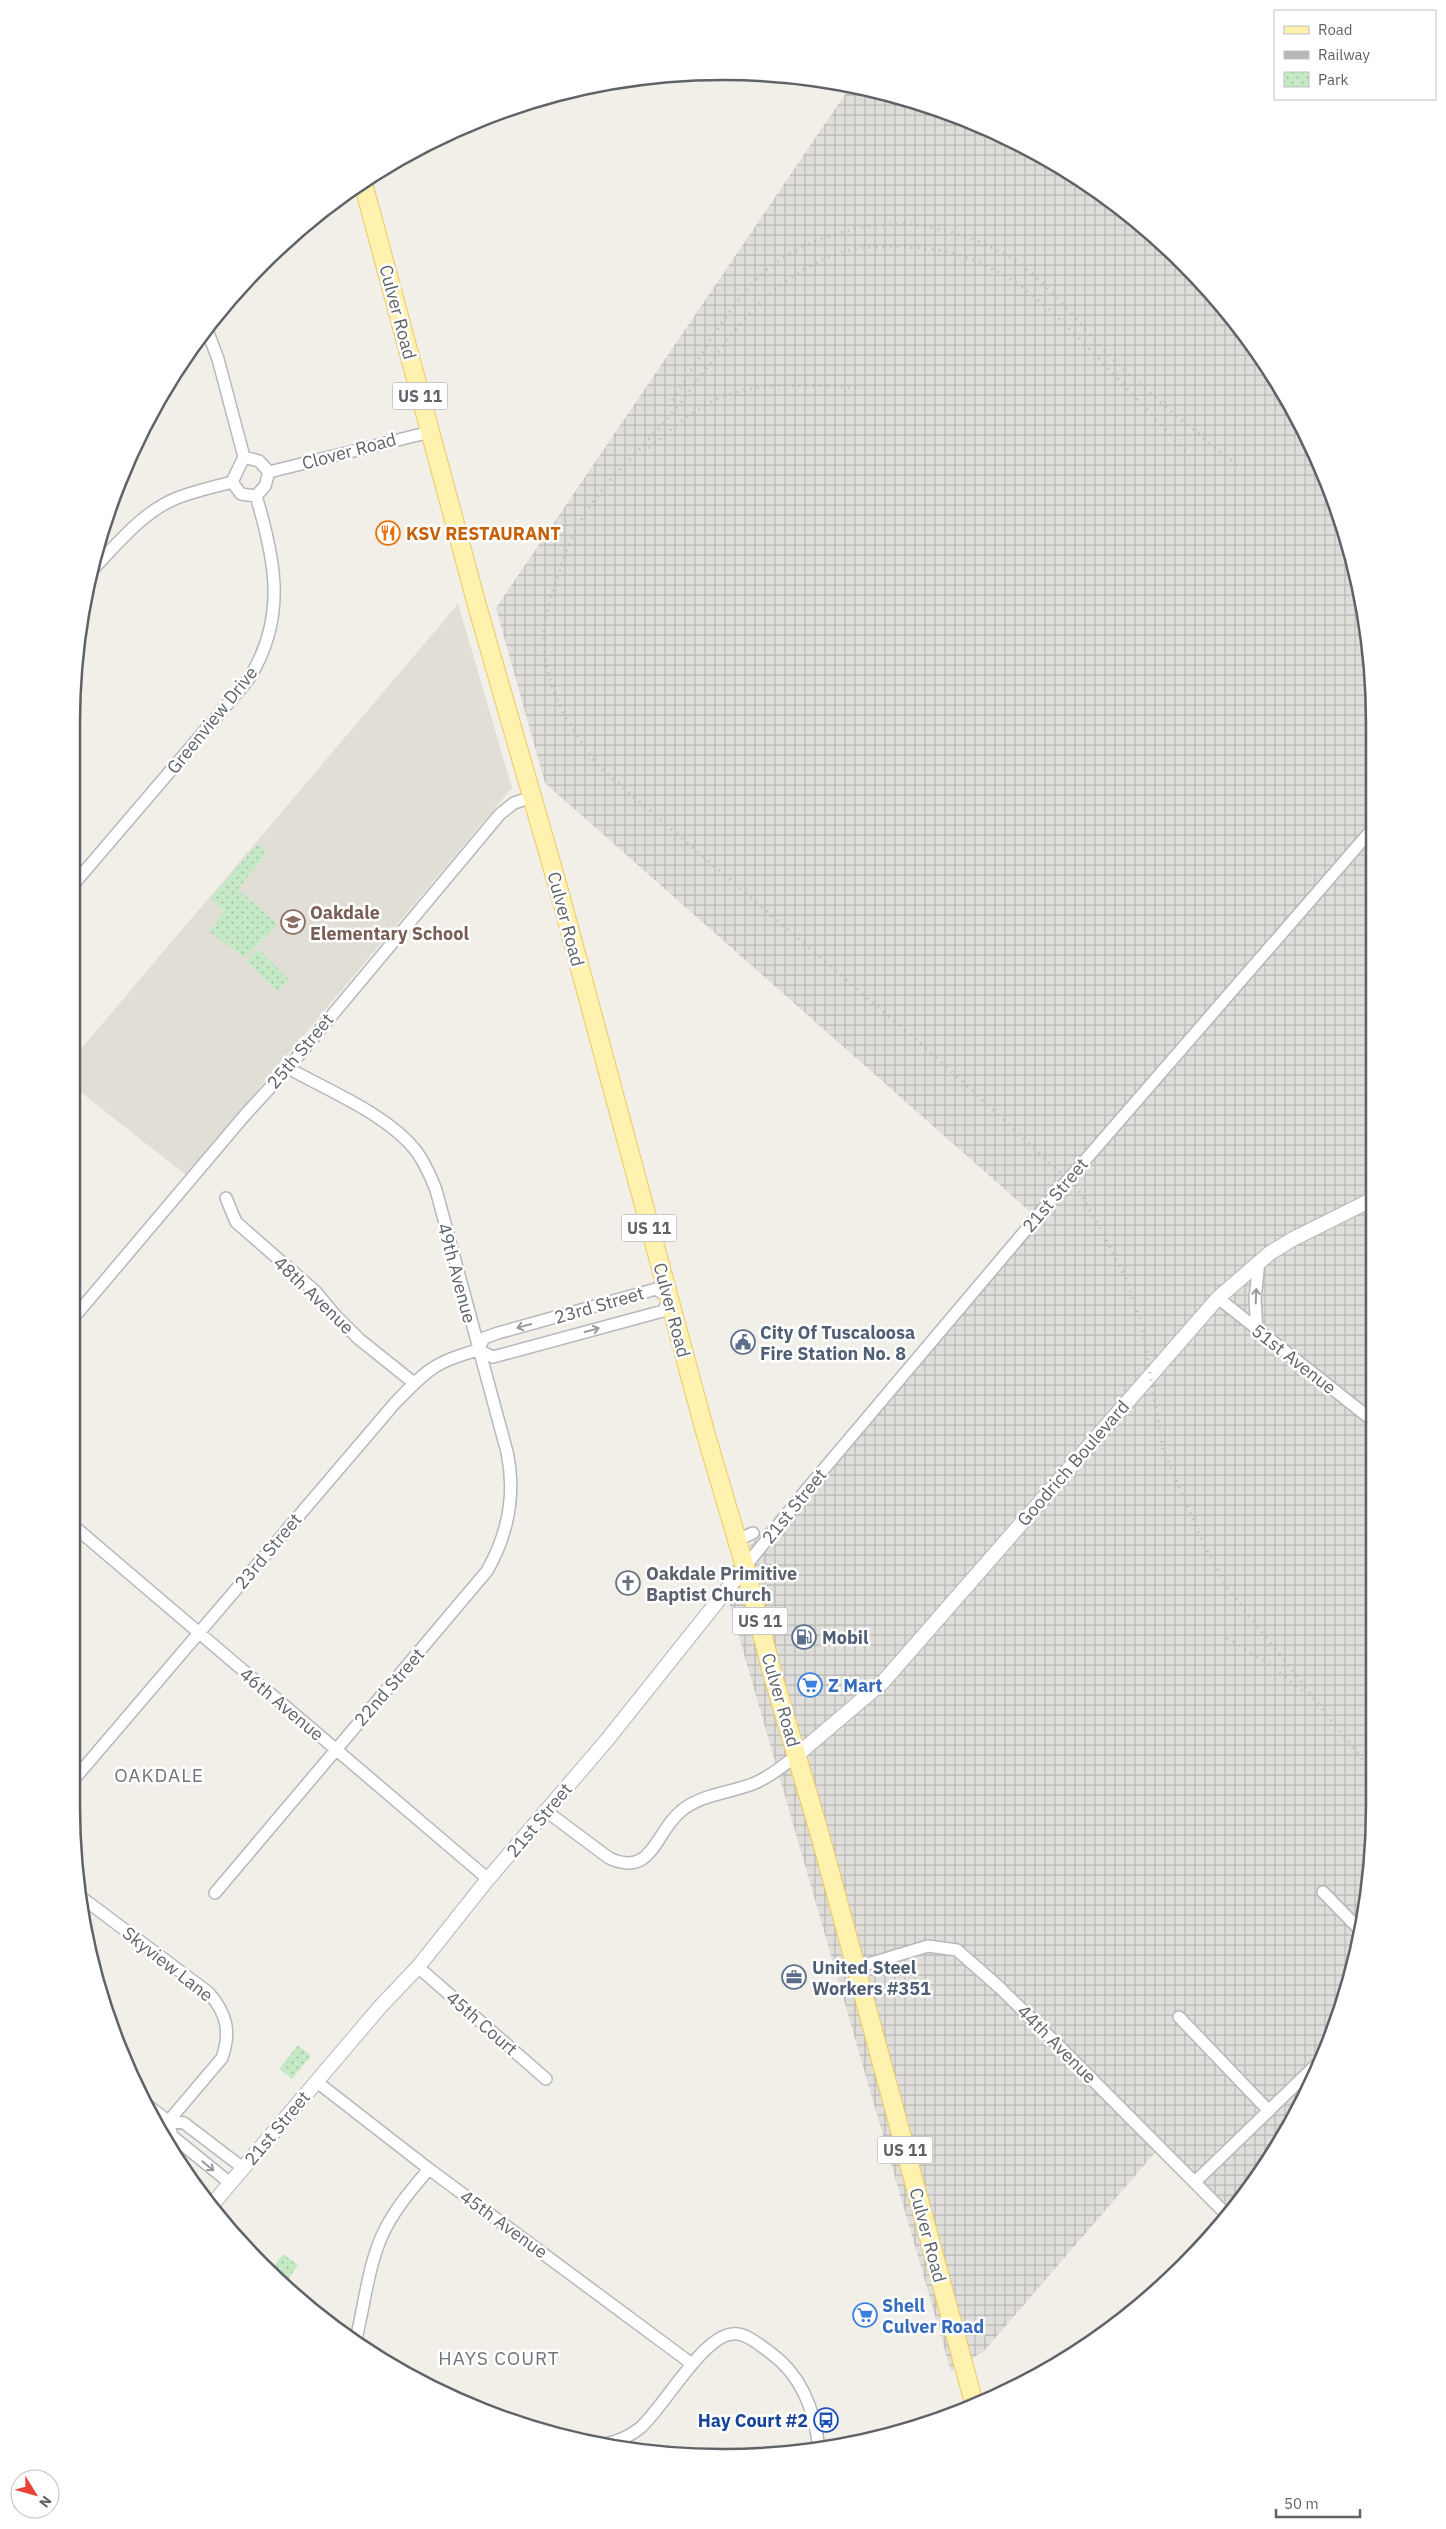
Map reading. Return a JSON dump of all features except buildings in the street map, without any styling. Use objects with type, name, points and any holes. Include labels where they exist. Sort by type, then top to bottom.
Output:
[{"type":"main road","name":"Culver Road","points":[[365,189],[670,1298],[706,1436],[745,1536],[745,1567],[973,2398]]},
{"type":"street","points":[[101,560],[124,536],[158,509],[176,499],[232,482],[244,457],[218,359],[210,337]]},
{"type":"street","name":"Clover Road","points":[[269,472],[430,432]]},
{"type":"street","points":[[232,482],[241,494],[256,496],[265,486],[269,472],[259,461],[244,457]]},
{"type":"street","name":"Greenview Drive","points":[[80,877],[248,680],[261,658],[270,633],[275,593],[274,567],[256,496]]},
{"type":"street","name":"25th Street","points":[[80,1310],[245,1115],[288,1068],[500,814],[514,803],[532,797]]},
{"type":"street","name":"21st Street","points":[[216,2200],[418,1967],[488,1879],[607,1740],[802,1495],[1068,1180],[1366,836]]},
{"type":"street","name":"49th Avenue","points":[[288,1068],[398,1133],[417,1153],[436,1190],[507,1452],[511,1479],[508,1520],[499,1547]]},
{"type":"street","name":"48th Avenue","points":[[226,1198],[236,1222],[316,1292],[334,1314],[359,1338],[414,1383]]},
{"type":"street","name":"Goodrich Boulevard","points":[[797,1755],[883,1682],[1187,1330],[1218,1298],[1259,1260],[1293,1239],[1366,1202]]},
{"type":"street","points":[[1257,1331],[1255,1299],[1259,1260]]},
{"type":"street","name":"23rd Street","points":[[80,1772],[414,1383],[435,1365],[478,1350],[493,1357],[516,1352],[663,1311],[670,1298],[656,1289],[498,1333],[484,1338],[478,1350]]},
{"type":"street","name":"51st Avenue","points":[[1218,1298],[1257,1331],[1366,1415]]},
{"type":"street","name":"46th Avenue","points":[[80,1531],[198,1634],[488,1879]]},
{"type":"street","name":"22nd Street","points":[[215,1893],[335,1749],[462,1604],[487,1572],[499,1547]]},
{"type":"street","points":[[546,1811],[610,1858],[620,1863],[637,1863],[649,1854],[680,1812],[692,1803],[757,1782],[797,1755]]},
{"type":"street","points":[[1323,1892],[1355,1925]]},
{"type":"street","name":"Skyview Lane","points":[[88,1901],[209,1993],[218,2004],[226,2019],[227,2045],[222,2058],[165,2126]]},
{"type":"street","name":"44th Avenue","points":[[855,1968],[928,1946],[957,1950],[999,1987],[1222,2210]]},
{"type":"street","name":"45th Court","points":[[418,1967],[546,2079]]},
{"type":"street","points":[[1179,2017],[1269,2111]]},
{"type":"street","points":[[1195,2182],[1307,2073]]},
{"type":"street","name":"45th Avenue","points":[[317,2082],[429,2169],[692,2364]]},
{"type":"street","points":[[230,2183],[172,2136],[165,2126],[184,2123],[243,2168]]},
{"type":"street","points":[[357,2334],[375,2254],[382,2236],[392,2216],[429,2169]]},
{"type":"street","points":[[616,2440],[629,2435],[655,2412],[692,2364],[719,2338],[732,2334],[745,2336],[757,2343],[778,2358],[796,2379],[814,2415],[818,2441]]},
{"type":"shaded area","points":[[847,92],[930,114],[1007,146],[1080,188],[1114,213],[1178,268],[1233,332],[1258,366],[1280,402],[1300,439],[1317,477],[1332,516],[1344,557],[1354,598],[1360,639],[1365,681],[1366,723],[1366,1806],[1365,1848],[1354,1931],[1332,2013],[1300,2090],[1280,2128],[1258,2163],[1223,2209],[1160,2147],[984,2351],[951,2371],[722,1578],[1036,1217],[545,783],[496,608]]},
{"type":"shaded area","name":"Oakdale Elementary School","points":[[458,604],[512,788],[186,1175],[80,1092],[80,1050]]},
{"type":"green space","points":[[258,844],[267,853],[238,889],[278,925],[244,958],[209,931],[225,911],[210,899]]},
{"type":"green space","points":[[258,949],[289,979],[277,991],[246,961]]},
{"type":"green space","points":[[298,2045],[311,2056],[292,2079],[279,2069]]},
{"type":"green space","points":[[283,2254],[298,2265],[288,2279],[274,2266]]},
{"type":"railway","points":[[669,406],[734,306],[760,276],[775,263],[812,243],[856,229],[878,225],[918,225],[954,233],[977,241],[1000,251],[1025,267],[1127,372],[1238,466]]},
{"type":"railway","points":[[1190,456],[1072,331],[1036,298],[996,271],[951,253],[922,248],[889,246],[842,252],[802,271],[759,304],[725,344],[674,411],[615,475],[593,502],[578,525],[564,557],[551,597],[544,629],[546,662],[555,694],[562,709],[598,766],[936,1057],[1077,1188],[1101,1229],[1126,1279],[1142,1326],[1163,1450],[1204,1545],[1228,1589],[1366,1764]]},
{"type":"railway","points":[[649,448],[677,424],[700,408],[725,396],[762,387],[801,385],[859,388]]},
{"type":"railway","points":[[1227,1638],[1268,1663],[1302,1691]]},
{"type":"place","name":"KSV RESTAURANT","points":[[388,533]]},
{"type":"place","name":"Oakdale Elementary School","points":[[293,922]]},
{"type":"place","name":"City Of Tuscaloosa Fire Station No. 8","points":[[743,1342]]},
{"type":"place","name":"Oakdale Primitive Baptist Church","points":[[628,1583]]},
{"type":"place","name":"Mobil","points":[[804,1637]]},
{"type":"place","name":"Z Mart","points":[[810,1685]]},
{"type":"place","name":"United Steel Workers #351","points":[[794,1977]]},
{"type":"place","name":"Shell Culver Road","points":[[865,2315]]},
{"type":"place","name":"Hay Court #2","points":[[826,2420]]},
{"type":"district","name":"OAKDALE","points":[[159,1775]]},
{"type":"district","name":"HAYS COURT","points":[[499,2358]]}]
